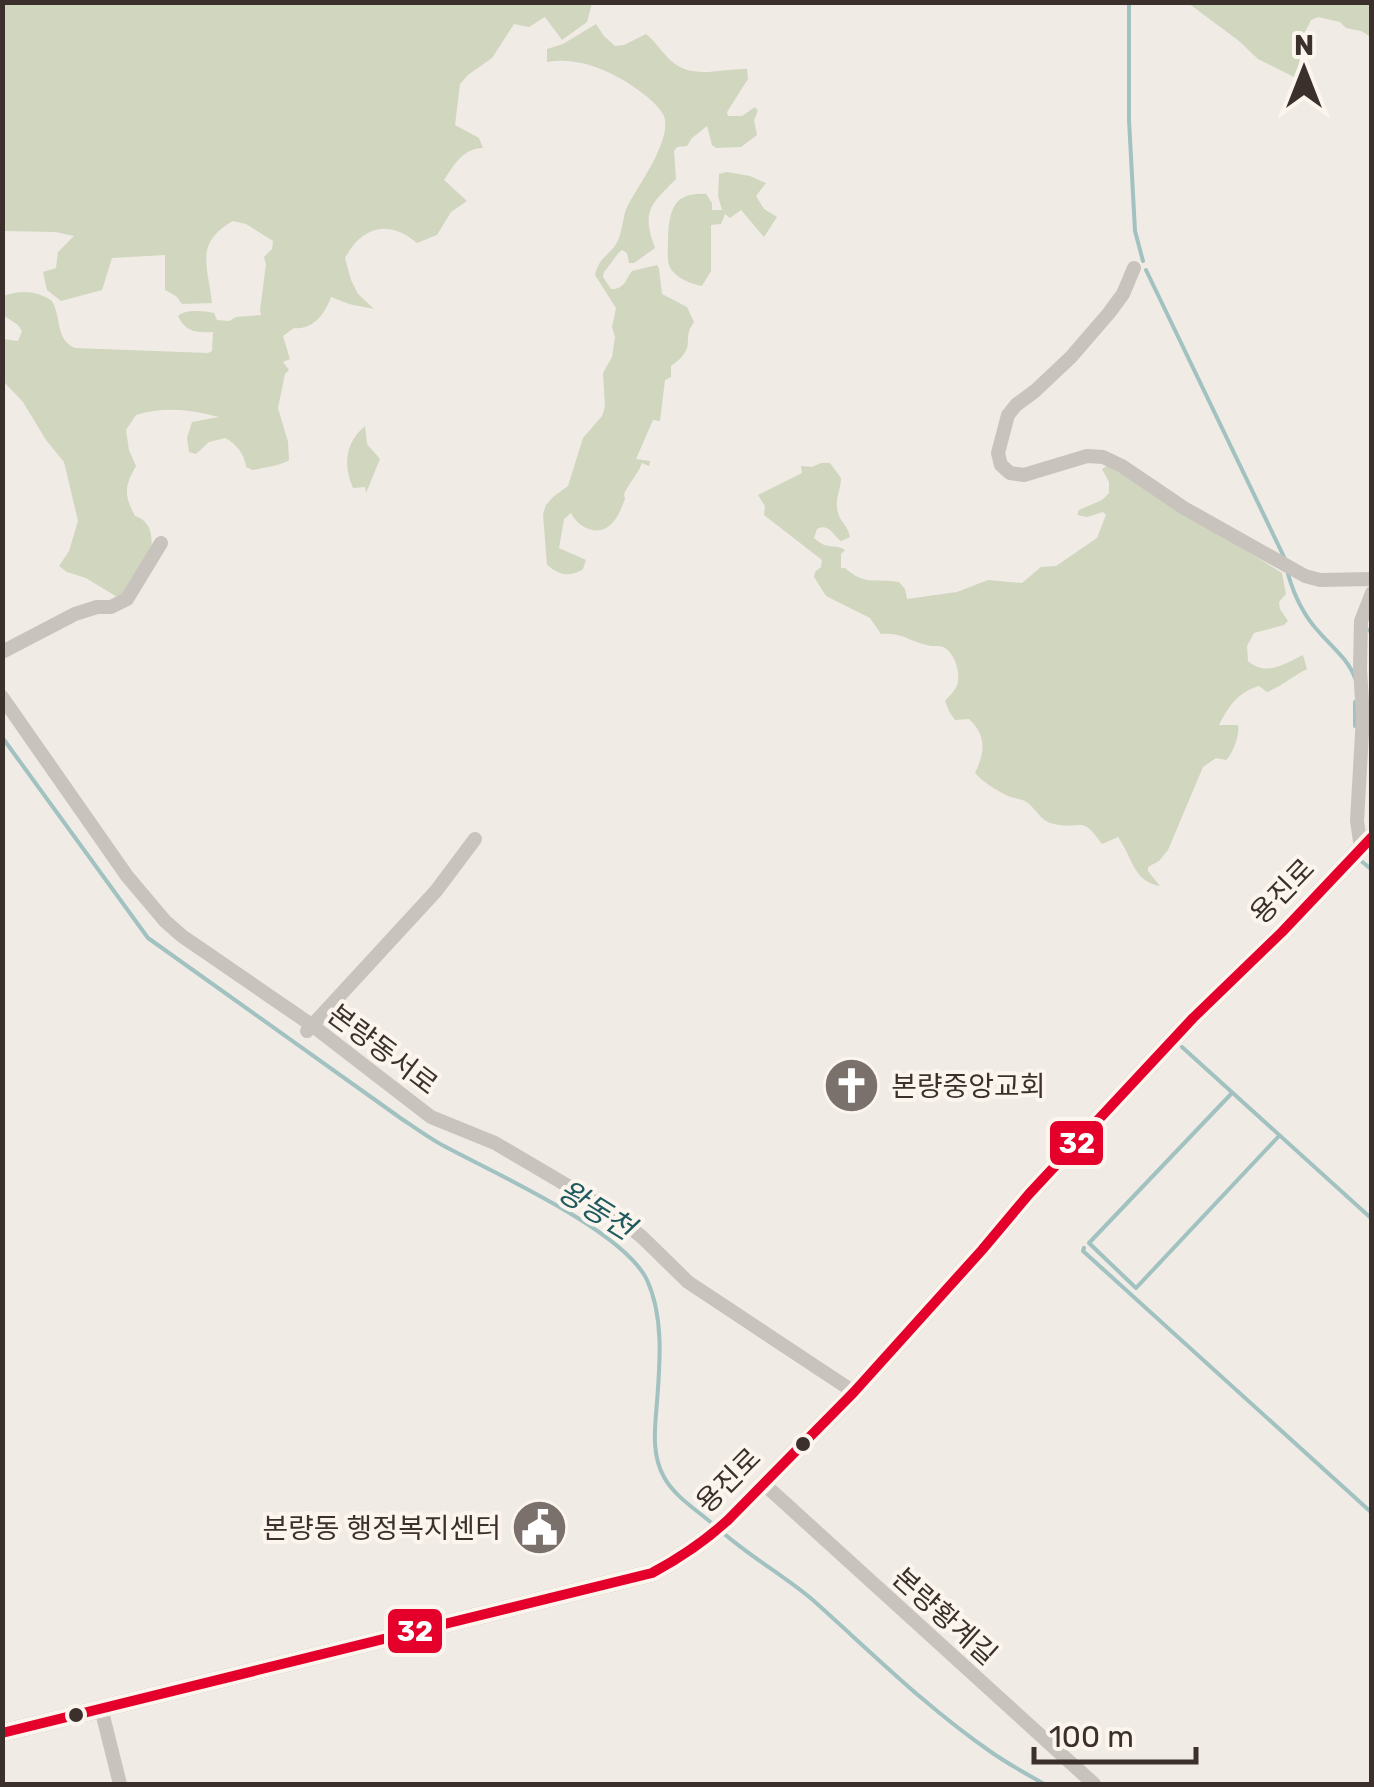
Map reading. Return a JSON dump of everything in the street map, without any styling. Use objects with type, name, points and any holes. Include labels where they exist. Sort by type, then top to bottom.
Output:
[{"type":"main road","name":"용진로","points":[[2,1733],[652,1573],[681,1558],[728,1520],[854,1392],[1029,1194],[1193,1018],[1366,843]]},
{"type":"street","points":[[1134,268],[1110,313],[1072,357],[1016,404],[1008,416],[998,453],[1001,465],[1010,473],[1024,475],[1087,456],[1103,456],[1184,508],[1305,576],[1320,580],[1372,579]]},
{"type":"street","points":[[2,652],[75,614],[111,607],[127,599],[161,543]]},
{"type":"street","points":[[1366,843],[1358,821],[1363,716],[1361,621],[1372,593]]},
{"type":"street","name":"본량동서로","points":[[2,697],[127,876],[182,936],[431,1117],[495,1144],[607,1209],[688,1282],[854,1392]]},
{"type":"street","points":[[310,1029],[436,890],[476,839]]},
{"type":"street","name":"본량황계길","points":[[764,1484],[1094,1784]]},
{"type":"street","points":[[101,1708],[120,1784]]},
{"type":"green space","points":[[3,3],[592,3],[587,22],[562,40],[545,17],[529,27],[514,24],[492,58],[460,84],[455,125],[479,138],[483,148],[465,154],[444,180],[467,201],[451,212],[437,235],[417,243],[407,235],[386,229],[368,233],[352,247],[345,258],[351,280],[358,294],[374,309],[331,297],[317,320],[283,336],[290,359],[283,362],[289,370],[278,408],[289,460],[253,470],[246,467],[239,450],[225,438],[209,442],[196,454],[189,452],[187,438],[192,422],[219,417],[178,410],[136,415],[126,430],[136,466],[127,496],[135,516],[145,521],[150,530],[151,550],[123,596],[117,597],[86,578],[67,572],[59,566],[69,551],[78,521],[64,462],[23,402],[3,381],[3,339],[18,341],[22,331],[3,315],[3,296],[28,292],[52,301],[64,339],[75,348],[208,353],[212,351],[213,332],[192,330],[178,316],[190,311],[205,312],[214,313],[217,320],[229,321],[261,315],[264,257],[272,249],[273,241],[246,224],[233,221],[221,229],[206,256],[212,303],[182,304],[165,290],[165,255],[112,258],[102,290],[61,301],[47,290],[43,272],[56,268],[58,252],[74,236],[3,229]]},
{"type":"green space","points":[[1188,3],[1371,3],[1371,37],[1340,22],[1318,17],[1311,20],[1296,78],[1258,59]]},
{"type":"green space","points":[[596,24],[615,46],[646,34],[671,61],[691,71],[747,69],[748,79],[727,112],[728,116],[742,116],[755,107],[757,135],[741,147],[716,148],[707,126],[687,146],[677,147],[676,179],[655,202],[649,216],[655,248],[634,263],[629,263],[622,250],[604,272],[603,277],[615,289],[632,271],[657,265],[662,294],[687,307],[694,322],[687,348],[671,366],[671,377],[665,380],[660,421],[653,420],[636,459],[650,461],[649,466],[642,463],[624,494],[617,517],[602,530],[584,527],[571,513],[564,519],[559,548],[586,560],[583,569],[565,574],[547,565],[543,514],[553,497],[568,486],[583,438],[605,407],[603,373],[612,357],[616,308],[595,275],[618,240],[627,207],[660,148],[665,124],[656,105],[619,78],[579,62],[547,62],[547,49]]},
{"type":"green space","points":[[727,172],[766,183],[756,196],[764,209],[777,217],[764,237],[741,210],[730,218],[725,214],[721,224],[711,225],[711,271],[702,286],[688,282],[669,265],[671,213],[679,200],[695,194],[706,194],[712,210],[722,210],[719,174]]},
{"type":"green space","points":[[365,426],[367,444],[380,459],[366,493],[365,487],[353,488],[347,463],[353,440]]},
{"type":"green space","points":[[830,463],[841,478],[837,508],[850,537],[841,541],[821,528],[814,538],[845,550],[841,554],[841,568],[865,579],[899,582],[907,599],[957,592],[988,580],[1022,583],[1041,567],[1056,566],[1097,538],[1106,515],[1077,515],[1109,493],[1109,482],[1102,469],[1107,466],[1282,573],[1286,594],[1279,602],[1288,621],[1254,633],[1247,646],[1248,661],[1268,669],[1303,655],[1307,669],[1267,692],[1259,686],[1245,692],[1226,712],[1219,725],[1238,725],[1235,744],[1226,760],[1216,758],[1203,767],[1168,850],[1148,867],[1160,886],[1139,874],[1118,837],[1102,844],[1085,826],[1050,823],[1028,803],[999,791],[975,773],[981,758],[981,738],[969,719],[955,720],[945,701],[956,687],[958,677],[947,649],[881,634],[870,618],[826,596],[814,577],[822,560],[764,515],[765,506],[758,495],[802,473],[801,466]]},
{"type":"waterway","points":[[1129,2],[1129,120],[1135,231],[1143,261]]},
{"type":"waterway","points":[[1146,270],[1285,559]]},
{"type":"waterway","points":[[1288,574],[1309,619],[1344,659],[1355,678]]},
{"type":"waterway","points":[[1369,630],[1372,633]]},
{"type":"waterway","points":[[1355,702],[1355,726]]},
{"type":"waterway","name":"왕동천","points":[[2,737],[148,938],[421,1132],[586,1223],[634,1261],[647,1280],[658,1325],[657,1459],[674,1491],[714,1525]]},
{"type":"waterway","points":[[1360,860],[1372,870]]},
{"type":"waterway","points":[[1182,1047],[1372,1219]]},
{"type":"waterway","points":[[1232,1093],[1089,1243],[1136,1288],[1279,1136]]},
{"type":"waterway","points":[[1084,1248],[1372,1513]]},
{"type":"waterway","name":"왕동천","points":[[721,1531],[814,1601],[944,1717],[1044,1784]]},
{"type":"transit line","name":"32","points":[[2,1733],[652,1573],[682,1555],[728,1520],[854,1392],[1029,1194],[1193,1018],[1372,837]]},
{"type":"place","name":"본량중앙교회","points":[[852,1086]]},
{"type":"place","name":"본량동 행정복지센터","points":[[540,1528]]}]
